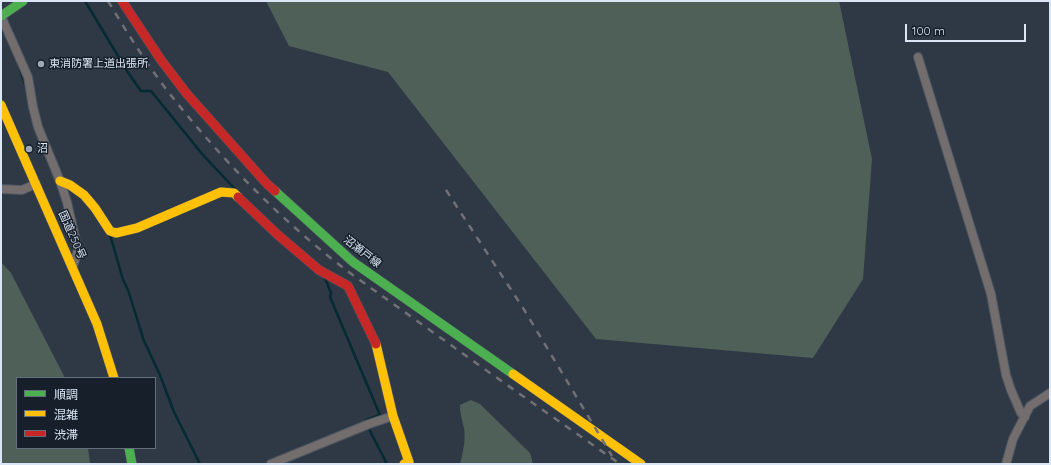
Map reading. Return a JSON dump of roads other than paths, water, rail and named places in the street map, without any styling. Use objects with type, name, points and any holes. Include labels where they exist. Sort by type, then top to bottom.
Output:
[{"type":"main road","points":[[1,16],[24,1]]},
{"type":"main road","name":"沼瀬戸線","points":[[122,1],[161,60],[191,99],[267,184],[323,236],[353,262],[640,464]]},
{"type":"main road","name":"国道250号","points":[[1,105],[97,324],[114,377]]},
{"type":"main road","points":[[60,180],[83,193],[93,204],[110,231],[116,233],[137,228],[221,192],[234,193],[278,235],[319,270],[348,286],[376,342],[392,416],[409,462],[404,464]]},
{"type":"main road","points":[[129,449],[132,464]]},
{"type":"street","points":[[1,16],[28,77],[38,127],[60,180],[67,202],[78,250],[72,266]]},
{"type":"street","points":[[918,57],[991,294],[1010,390],[1021,413],[1025,417]]},
{"type":"street","points":[[1,189],[22,190],[36,184]]},
{"type":"street","points":[[1006,464],[1013,439],[1030,406],[1050,393]]},
{"type":"street","points":[[271,464],[392,416]]},
{"type":"waterway","points":[[85,1],[127,71],[141,91],[151,91],[203,155],[235,189]]},
{"type":"waterway","points":[[1,27],[4,33]]},
{"type":"waterway","points":[[20,69],[26,87]]},
{"type":"waterway","points":[[109,235],[144,341],[160,375],[174,412],[200,464]]},
{"type":"waterway","points":[[325,278],[331,293],[330,297],[380,415],[366,420],[365,422]]},
{"type":"waterway","points":[[368,427],[386,462],[385,464]]},
{"type":"railway","points":[[108,1],[166,89],[207,139],[275,210],[324,253],[350,273],[620,464]]},
{"type":"railway","points":[[446,190],[523,308],[612,456]]},
{"type":"place","name":"東消防署上道出張所","points":[[41,64]]},
{"type":"place","name":"沼","points":[[29,149]]}]
